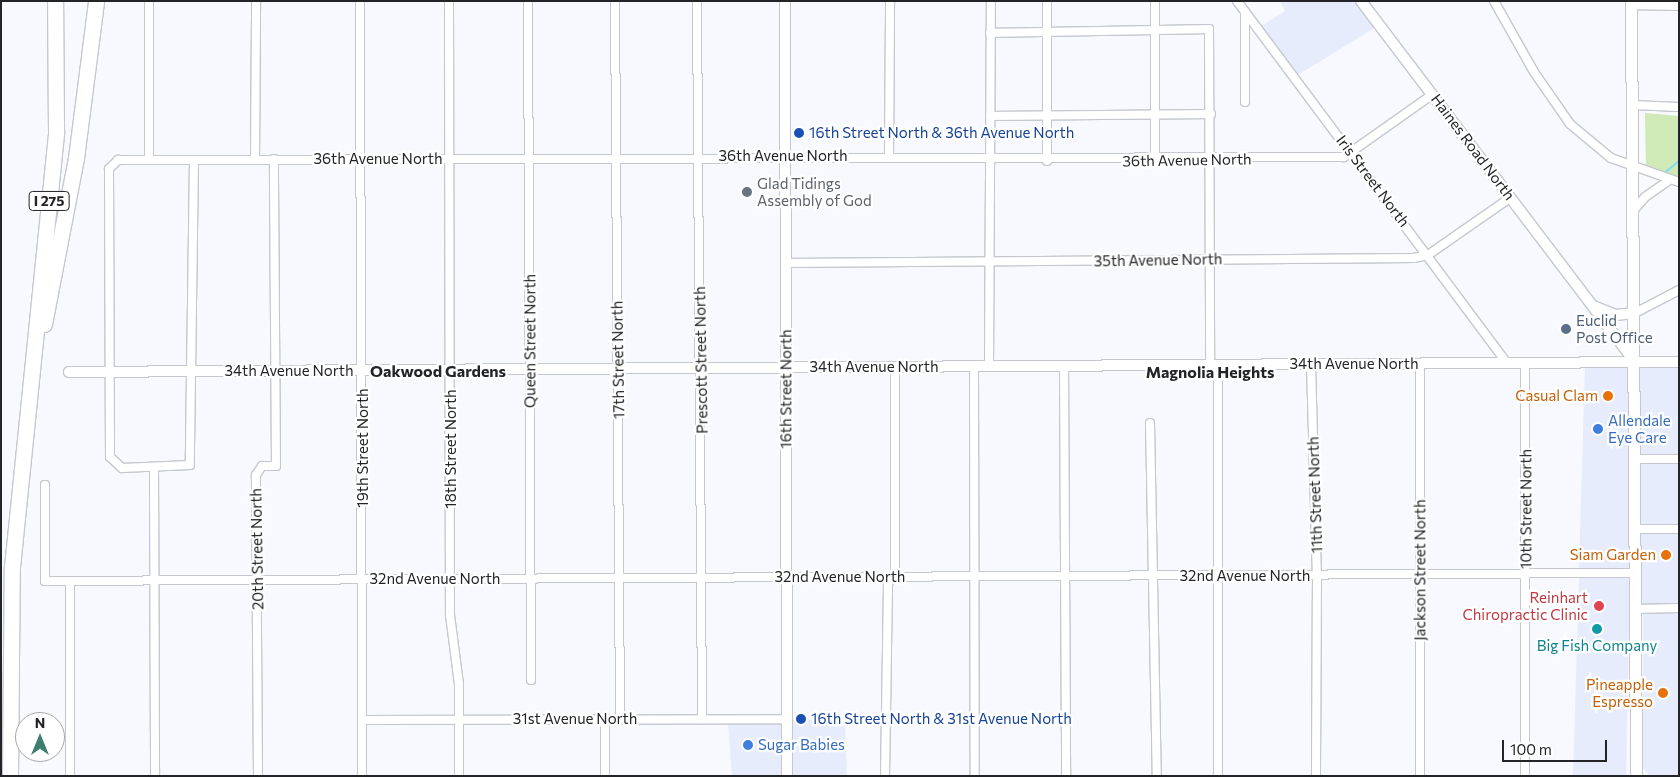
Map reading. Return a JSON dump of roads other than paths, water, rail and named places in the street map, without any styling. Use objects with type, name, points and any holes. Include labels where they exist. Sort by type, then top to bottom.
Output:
[{"type":"highway","name":"I 275","points":[[10,776],[12,567],[27,401],[56,131],[55,1]]},
{"type":"highway","points":[[89,1],[90,37]]},
{"type":"highway","points":[[27,401],[76,158],[96,1]]},
{"type":"main road","points":[[1631,3],[1635,313],[1636,776]]},
{"type":"street","points":[[149,1],[150,160]]},
{"type":"street","points":[[255,160],[256,1]]},
{"type":"street","name":"19th Street North","points":[[360,1],[363,580],[362,776]]},
{"type":"street","name":"18th Street North","points":[[449,1],[450,580],[460,720],[460,776]]},
{"type":"street","name":"Queen Street North","points":[[528,1],[531,680]]},
{"type":"street","name":"17th Street North","points":[[615,1],[614,157],[618,368],[620,719]]},
{"type":"street","name":"Prescott Street North","points":[[697,1],[697,156],[704,578],[702,719]]},
{"type":"street","name":"16th Street North","points":[[785,1],[787,776]]},
{"type":"street","points":[[890,1],[890,156]]},
{"type":"street","points":[[989,366],[990,1]]},
{"type":"street","points":[[1047,1],[1047,160]]},
{"type":"street","points":[[1155,1],[1155,160]]},
{"type":"street","name":"Iris Street North","points":[[1237,1],[1507,363]]},
{"type":"street","name":"Haines Road North","points":[[1361,1],[1511,197],[1581,296],[1635,362]]},
{"type":"street","points":[[1494,1],[1534,72],[1570,124],[1611,158],[1633,169],[1668,181],[1679,182]]},
{"type":"street","points":[[1631,3],[1679,6]]},
{"type":"street","points":[[1245,11],[1245,102]]},
{"type":"street","points":[[990,33],[1209,30],[1211,114],[1209,260],[1214,364],[1218,576],[1218,776]]},
{"type":"street","name":"36th Avenue North","points":[[110,372],[109,169],[112,162],[150,160],[697,156],[990,156],[1003,161],[1344,157],[1433,94]]},
{"type":"street","points":[[1633,105],[1679,107]]},
{"type":"street","points":[[990,116],[1211,114]]},
{"type":"street","points":[[110,372],[114,464],[154,468],[190,465],[194,160]]},
{"type":"street","name":"20th Street North","points":[[258,776],[256,475],[262,466],[276,466],[274,160]]},
{"type":"street","points":[[1634,211],[1644,197],[1668,181]]},
{"type":"street","points":[[1428,256],[1511,197]]},
{"type":"street","name":"35th Avenue North","points":[[786,263],[1209,260],[1428,256]]},
{"type":"street","points":[[1635,313],[1679,290]]},
{"type":"street","name":"Haines Road North","points":[[1581,296],[1601,312],[1635,313]]},
{"type":"street","name":"34th Avenue North","points":[[69,372],[1679,362]]},
{"type":"street","name":"Jackson Street North","points":[[1420,363],[1420,776]]},
{"type":"street","name":"10th Street North","points":[[1525,363],[1525,776]]},
{"type":"street","name":"11th Street North","points":[[1311,364],[1317,576],[1316,776]]},
{"type":"street","points":[[974,366],[975,776]]},
{"type":"street","points":[[1064,366],[1066,776]]},
{"type":"street","points":[[886,776],[888,584],[892,577],[895,367]]},
{"type":"street","points":[[1150,423],[1150,576],[1156,585],[1157,776]]},
{"type":"street","points":[[1635,459],[1679,458]]},
{"type":"street","points":[[154,468],[155,776]]},
{"type":"street","name":"32nd Avenue North","points":[[45,485],[45,582],[1317,576],[1635,572]]},
{"type":"street","points":[[1635,529],[1679,529]]},
{"type":"street","points":[[70,581],[70,776]]},
{"type":"street","points":[[1635,609],[1679,608]]},
{"type":"street","points":[[605,719],[605,776]]},
{"type":"street","name":"31st Avenue North","points":[[362,720],[787,719]]},
{"type":"waterway","points":[[1663,174],[1679,161]]},
{"type":"place","name":"16th Street North & 36th Avenue North","points":[[799,133]]},
{"type":"place","name":"Glad Tidings Assembly of God","points":[[747,192]]},
{"type":"place","name":"Euclid Post Office","points":[[1566,329]]},
{"type":"place","name":"Casual Clam","points":[[1608,396]]},
{"type":"place","name":"Allendale Eye Care","points":[[1598,429]]},
{"type":"place","name":"Siam Garden","points":[[1666,555]]},
{"type":"place","name":"Reinhart Chiropractic Clinic","points":[[1599,606]]},
{"type":"place","name":"Big Fish Company","points":[[1597,629]]},
{"type":"place","name":"Pineapple Espresso","points":[[1663,693]]},
{"type":"place","name":"16th Street North & 31st Avenue North","points":[[801,719]]},
{"type":"place","name":"Sugar Babies","points":[[748,745]]},
{"type":"district","name":"Oakwood Gardens","points":[[438,371]]},
{"type":"district","name":"Magnolia Heights","points":[[1210,372]]}]
